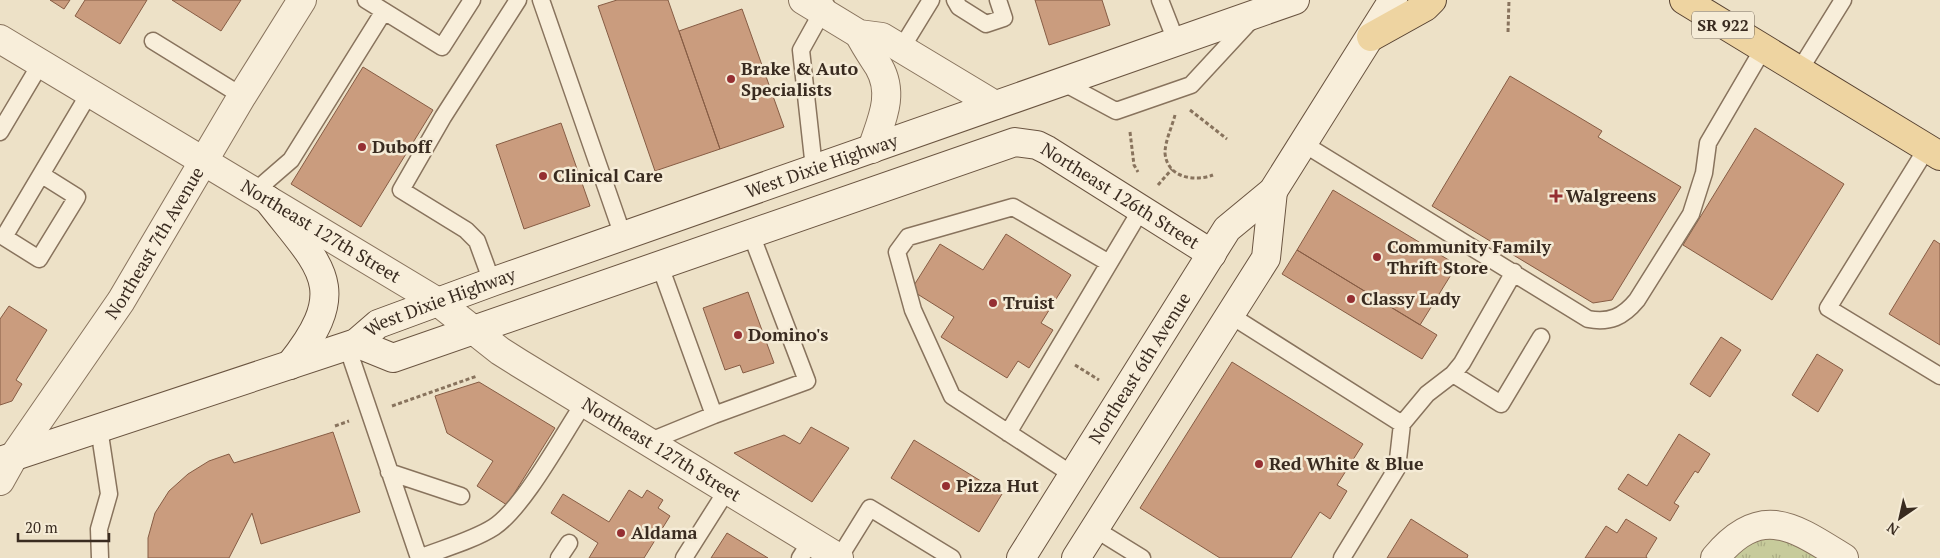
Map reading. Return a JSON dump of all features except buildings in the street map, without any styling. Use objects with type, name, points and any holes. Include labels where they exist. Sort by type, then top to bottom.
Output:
[{"type":"main road","name":"Northeast 7th Avenue","points":[[0,481],[7,459],[121,301],[242,96],[302,0]]},
{"type":"main road","name":"West Dixie Highway","points":[[7,459],[351,344],[378,324],[492,282],[1176,41],[1256,15],[1294,0]]},
{"type":"main road","name":"Northeast 6th Avenue","points":[[1022,558],[1227,229],[1273,191],[1393,0]]},
{"type":"main road","points":[[1371,37],[1425,7],[1432,0]]},
{"type":"main road","name":"SR 922","points":[[1684,0],[1934,152]]},
{"type":"main road","points":[[818,4],[859,34],[882,37],[995,105]]},
{"type":"main road","points":[[859,34],[868,54],[878,65],[887,87],[884,113],[872,149]]},
{"type":"main road","name":"Northeast 127th Street","points":[[0,38],[438,302],[500,351],[727,490],[805,549],[839,558]]},
{"type":"main road","name":"West Dixie Highway","points":[[351,344],[393,358],[979,153],[1010,143],[1025,142]]},
{"type":"main road","name":"Northeast 126th Street","points":[[1025,142],[1047,150],[1147,199],[1212,254]]},
{"type":"main road","name":"Northeast 6th Avenue","points":[[1076,558],[1266,258],[1273,191]]},
{"type":"main road","points":[[261,196],[314,258],[322,275],[324,287],[322,311],[318,326],[290,365]]},
{"type":"main road","points":[[1715,558],[1727,543],[1744,532],[1761,525],[1780,524],[1802,532],[1844,558]]},
{"type":"lane","points":[[366,0],[442,47],[472,0]]},
{"type":"lane","points":[[492,282],[477,242],[466,230],[401,190],[443,117],[518,0]]},
{"type":"lane","points":[[541,0],[623,236]]},
{"type":"lane","points":[[901,49],[931,0]]},
{"type":"lane","points":[[955,0],[959,7],[986,24],[1004,18],[998,0]]},
{"type":"lane","points":[[1162,0],[1176,41]]},
{"type":"lane","points":[[1799,71],[1843,0]]},
{"type":"lane","points":[[814,168],[801,50],[818,4]]},
{"type":"lane","points":[[261,196],[291,160],[384,11]]},
{"type":"lane","points":[[1062,82],[1116,111],[1169,93],[1191,85],[1256,15]]},
{"type":"lane","points":[[153,41],[242,96]]},
{"type":"lane","points":[[1304,144],[1588,319],[1601,321],[1615,319],[1628,312],[1691,214],[1704,173],[1708,143],[1763,49]]},
{"type":"lane","points":[[0,132],[41,63]]},
{"type":"lane","points":[[42,175],[77,197],[39,259],[4,237],[90,92]]},
{"type":"lane","points":[[1934,152],[1828,308],[1940,376]]},
{"type":"lane","points":[[1008,433],[1147,199]]},
{"type":"lane","points":[[1073,475],[952,396],[911,302],[897,252],[908,236],[1013,207],[1109,263]]},
{"type":"lane","points":[[648,442],[714,415],[807,381],[751,234]]},
{"type":"lane","points":[[660,266],[714,415]]},
{"type":"lane","points":[[1342,558],[1397,468],[1402,424],[1427,394],[1453,374],[1462,363],[1514,272]]},
{"type":"lane","points":[[1230,315],[1402,424]]},
{"type":"lane","points":[[1453,374],[1501,404],[1541,337]]},
{"type":"lane","points":[[351,344],[369,414],[419,558],[492,528],[504,520],[520,501],[584,403]]},
{"type":"lane","points":[[99,428],[109,494],[98,529],[100,558]]},
{"type":"lane","points":[[389,472],[461,496]]},
{"type":"lane","points":[[684,558],[727,490]]},
{"type":"lane","points":[[839,558],[870,508],[952,558]]},
{"type":"lane","points":[[1095,529],[1142,558]]},
{"type":"lane","points":[[559,558],[568,543]]},
{"type":"path","points":[[1508,32],[1509,0]]},
{"type":"path","points":[[1189,109],[1227,139]]},
{"type":"path","points":[[1175,114],[1165,153],[1172,169],[1182,176],[1194,180],[1214,175]]},
{"type":"path","points":[[1147,199],[1172,169]]},
{"type":"path","points":[[1068,360],[1104,383]]},
{"type":"path","points":[[335,426],[477,376]]},
{"type":"green space","points":[[1760,537],[1785,537],[1825,558],[1729,558]]},
{"type":"place","name":"Brake & Auto Specialists","points":[[731,79]]},
{"type":"place","name":"Duboff","points":[[362,147]]},
{"type":"place","name":"Clinical Care","points":[[543,176]]},
{"type":"place","name":"Walgreens","points":[[1556,196]]},
{"type":"place","name":"Community Family Thrift Store","points":[[1377,257]]},
{"type":"place","name":"Classy Lady","points":[[1351,299]]},
{"type":"place","name":"Truist","points":[[993,303]]},
{"type":"place","name":"Domino's","points":[[738,335]]},
{"type":"place","name":"Red White & Blue","points":[[1259,464]]},
{"type":"place","name":"Pizza Hut","points":[[946,486]]},
{"type":"place","name":"Aldama","points":[[621,533]]}]
